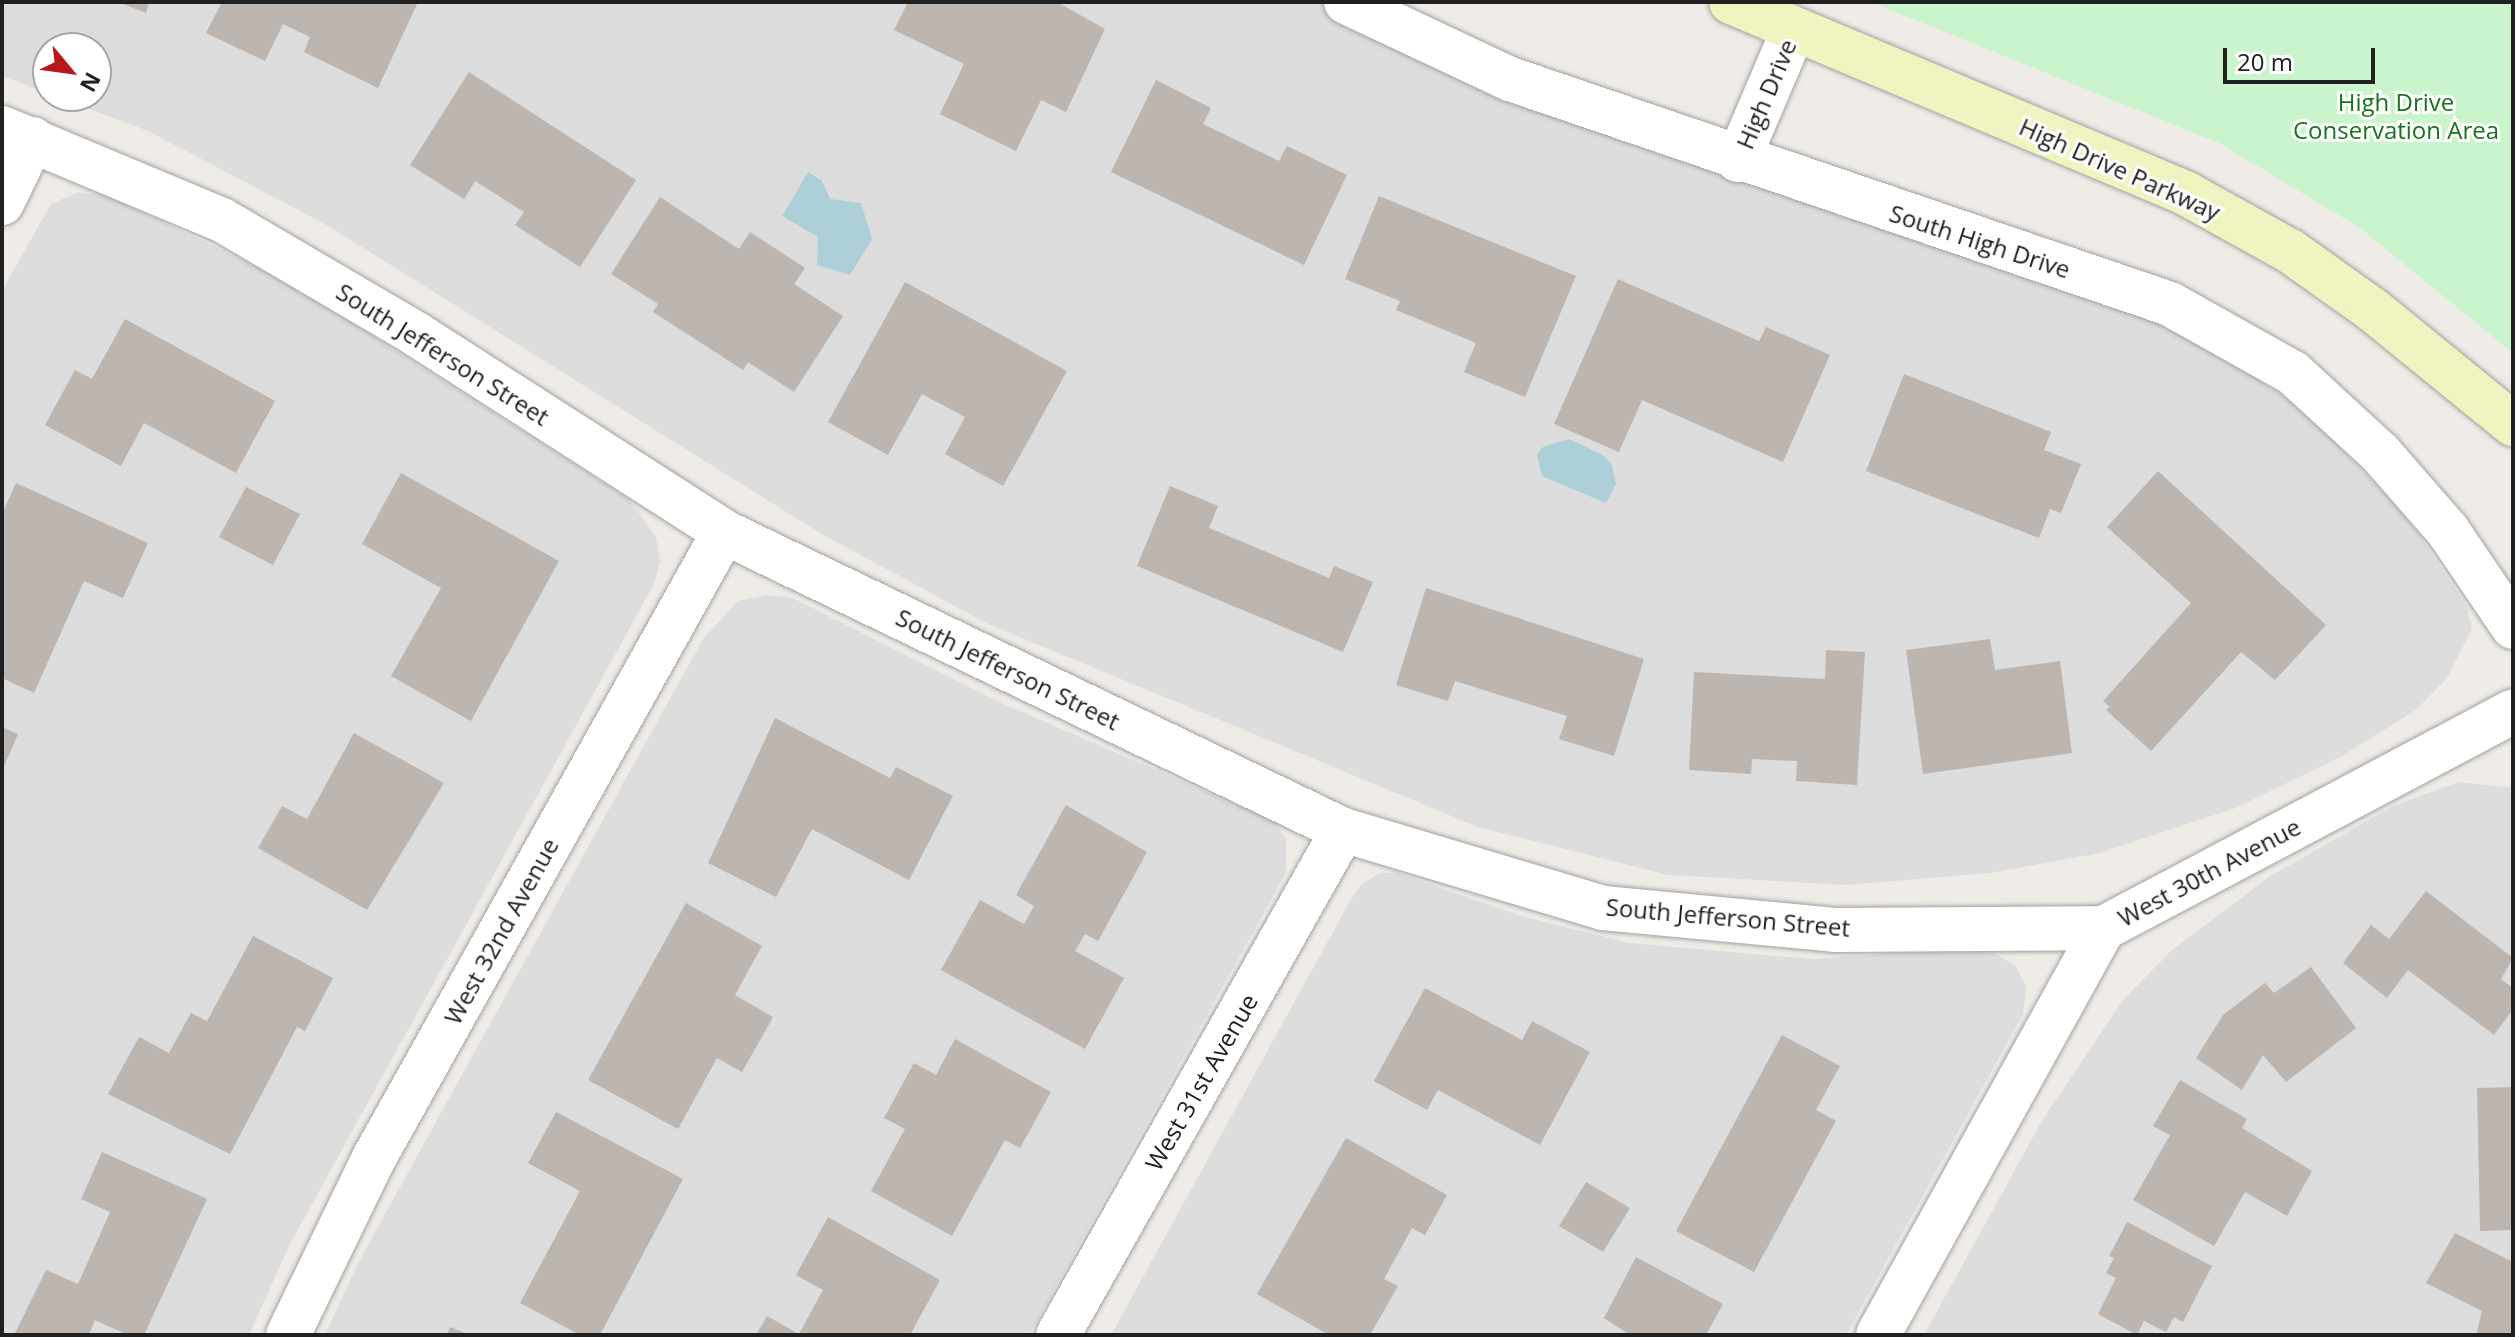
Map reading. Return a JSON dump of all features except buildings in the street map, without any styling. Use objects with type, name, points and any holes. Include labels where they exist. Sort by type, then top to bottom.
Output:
[{"type":"main road","name":"High Drive Parkway","points":[[1731,2],[2187,194],[2290,251],[2373,310],[2513,424]]},
{"type":"street","name":"South High Drive","points":[[1346,2],[1510,79],[1738,160],[2170,304],[2293,373],[2380,453],[2448,531],[2513,627]]},
{"type":"street","name":"High Drive","points":[[1738,160],[1794,29]]},
{"type":"street","points":[[2,203],[18,133]]},
{"type":"street","name":"South Jefferson Street","points":[[18,133],[222,220],[416,334],[724,532],[1343,830],[1603,908],[1835,930],[2104,928]]},
{"type":"street","name":"West 32nd Avenue","points":[[288,1335],[382,1144],[724,532]]},
{"type":"street","name":"West 30th Avenue","points":[[1878,1335],[2104,928],[2513,711]]},
{"type":"street","name":"West 31st Avenue","points":[[1058,1335],[1343,830]]},
{"type":"shaded area","points":[[2,2],[1319,2],[1493,87],[2152,317],[2219,353],[2305,411],[2408,518],[2467,607],[2472,629],[2447,678],[2416,710],[2342,756],[2236,808],[2096,854],[1989,873],[1846,885],[1668,875],[1478,827],[986,623],[820,533],[325,224],[148,131],[98,112],[112,112],[112,32],[32,32],[32,87],[2,76]]},
{"type":"shaded area","points":[[79,192],[111,197],[271,274],[359,327],[629,499],[656,537],[660,561],[654,584],[290,1244],[249,1335],[2,1335],[2,291],[51,204]]},
{"type":"shaded area","points":[[766,595],[793,598],[999,702],[1274,821],[1286,839],[1286,873],[1029,1335],[325,1335],[358,1263],[703,639],[738,601]]},
{"type":"shaded area","points":[[2459,782],[2513,788],[2513,1335],[1924,1335],[2043,1119],[2123,1000],[2171,951],[2270,876],[2393,806]]},
{"type":"shaded area","points":[[1380,873],[1398,873],[1521,916],[1630,943],[1812,959],[1968,948],[1996,954],[2016,966],[2026,987],[2023,1014],[1846,1335],[1111,1335],[1350,901],[1362,884]]},
{"type":"green space","name":"High Drive Conservation Area","points":[[1871,2],[2513,2],[2513,353],[2360,228],[2219,143]]},
{"type":"water","points":[[808,172],[822,181],[830,199],[861,203],[872,239],[850,275],[817,265],[818,237],[782,216]]},
{"type":"water","points":[[1569,439],[1603,455],[1612,465],[1616,484],[1606,503],[1542,476],[1537,455],[1543,447]]}]
